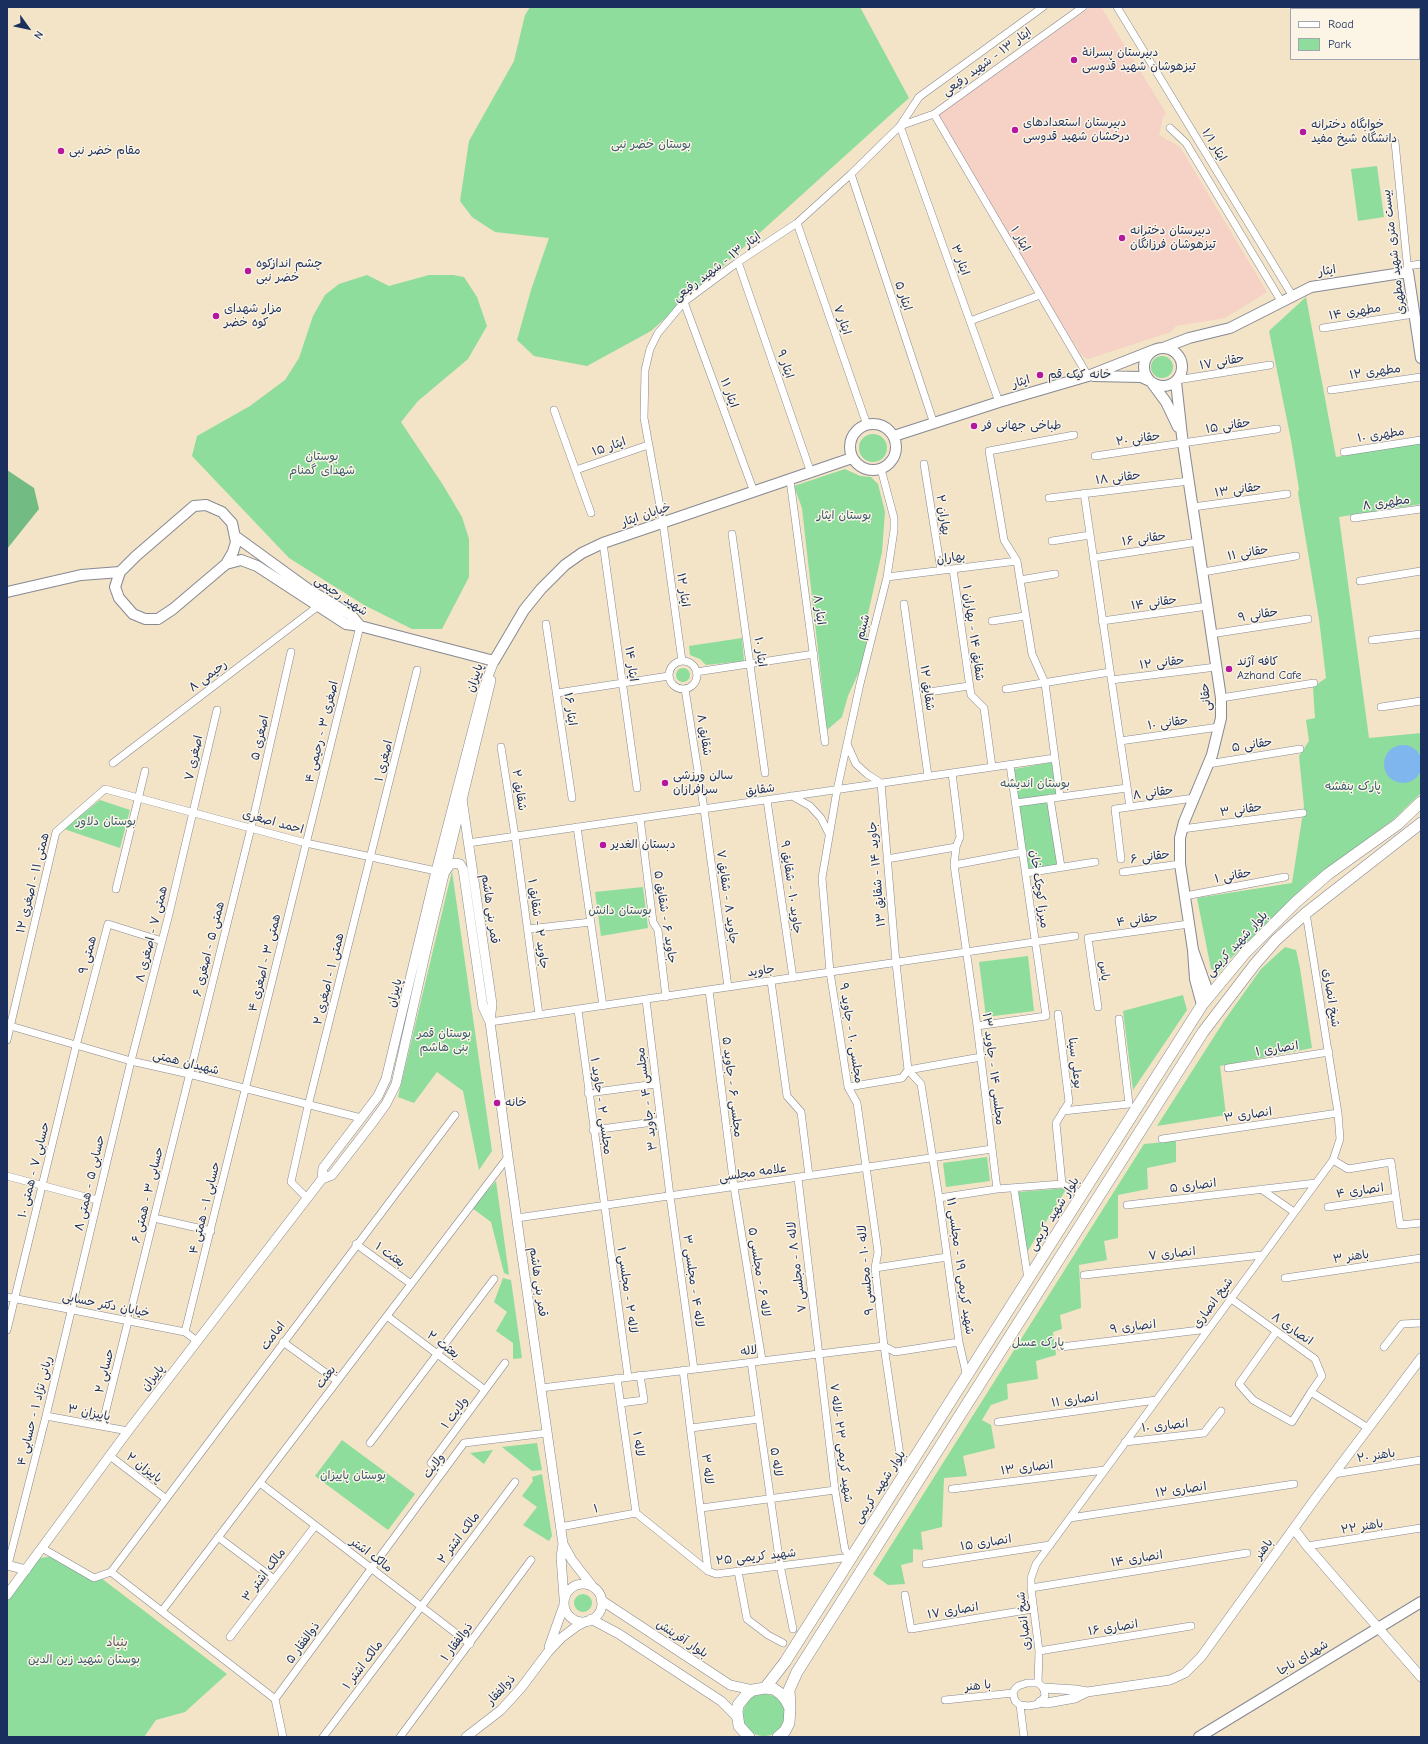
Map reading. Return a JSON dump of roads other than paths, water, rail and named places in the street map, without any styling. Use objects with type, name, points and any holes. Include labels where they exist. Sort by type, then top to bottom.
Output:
[{"type":"main road","name":"ایثار","points":[[894,436],[999,402],[1088,376],[1190,338],[1230,328],[1280,301],[1311,287],[1408,269]]},
{"type":"main road","name":"بیست متری شهید مطهری","points":[[1408,269],[1416,309],[1421,358]]},
{"type":"main road","points":[[1183,440],[1177,381],[1180,376],[1182,366],[1179,356],[1180,347],[1190,338]]},
{"type":"main road","points":[[1179,356],[1170,349],[1159,349],[1147,356],[1144,366],[1145,375],[1166,402],[1183,440]]},
{"type":"main road","points":[[1088,376],[1140,377],[1163,387],[1177,381]]},
{"type":"main road","points":[[880,424],[886,427],[894,436],[896,452],[894,459],[882,469],[868,470],[862,468],[852,458],[850,451],[852,438],[861,428],[867,425],[880,424]]},
{"type":"main road","name":"حقانی","points":[[1183,440],[1221,698],[1222,718],[1208,764],[1180,838],[1180,864],[1193,950]]},
{"type":"main road","name":"خیابان ایثار","points":[[494,661],[524,610],[541,589],[565,565],[582,553],[603,543],[852,458]]},
{"type":"main road","points":[[206,505],[222,512],[232,523],[236,542],[234,552],[226,564],[173,609],[158,619],[145,619],[133,614],[119,598],[116,587],[120,572],[194,506],[206,505]]},
{"type":"main road","name":"شهید رحیمی","points":[[235,536],[303,586],[351,615],[360,626],[494,661]]},
{"type":"main road","points":[[226,564],[241,560],[256,566],[317,607],[346,624],[360,626]]},
{"type":"main road","points":[[7,592],[81,574],[120,572]]},
{"type":"main road","name":"بلوار شهید کریمی","points":[[765,1688],[785,1662],[967,1377],[1081,1194],[1133,1106],[1209,995],[1245,953],[1296,902],[1328,874],[1398,824],[1421,802]]},
{"type":"main road","points":[[778,1737],[785,1731],[789,1723],[789,1690],[797,1672],[1213,1017],[1276,940],[1306,913],[1421,823]]},
{"type":"main road","points":[[1193,950],[1209,995],[1221,1007]]},
{"type":"main road","points":[[1193,950],[1195,980],[1202,1005],[1213,1017]]},
{"type":"main road","name":"شهدای ناجا","points":[[1199,1737],[1421,1602]]},
{"type":"main road","points":[[785,1662],[782,1671],[783,1674],[791,1677],[797,1672]]},
{"type":"main road","points":[[735,1737],[738,1722],[738,1705],[747,1694],[753,1690],[765,1688],[774,1689],[781,1694],[790,1708]]},
{"type":"main road","points":[[738,1722],[749,1737]]},
{"type":"street","name":"ایثار ۱۳ - شهید رفیعی","points":[[663,523],[644,418],[645,370],[650,349],[658,333],[684,302],[738,262],[797,222],[851,174],[900,126],[919,96],[1043,7]]},
{"type":"street","name":"ایثار ۱۳ - شهید رفیعی","points":[[900,126],[934,114],[1083,7]]},
{"type":"street","name":"ایثار ۱/۱","points":[[1116,7],[1292,295]]},
{"type":"street","name":"ایثار ۱","points":[[934,114],[1088,376]]},
{"type":"street","name":"ایثار ۳","points":[[900,126],[999,402]]},
{"type":"street","points":[[1170,128],[1186,143],[1280,301]]},
{"type":"street","name":"بیست متری شهید مطهری","points":[[1395,142],[1408,269]]},
{"type":"street","name":"ایثار ۵","points":[[851,174],[934,424]]},
{"type":"street","name":"ایثار ۷","points":[[797,222],[867,425]]},
{"type":"street","name":"ایثار ۹","points":[[738,262],[810,473]]},
{"type":"street","points":[[1408,269],[1421,264]]},
{"type":"street","points":[[970,320],[1040,295]]},
{"type":"street","name":"ایثار ۱۱","points":[[684,302],[754,492]]},
{"type":"street","name":"مطهری ۱۴","points":[[1323,328],[1416,309]]},
{"type":"street","name":"حقانی ۱۷","points":[[1177,381],[1270,365]]},
{"type":"street","name":"مطهری ۱۲","points":[[1332,390],[1421,377]]},
{"type":"street","points":[[554,410],[592,513]]},
{"type":"street","name":"حقانی ۱۵","points":[[1183,440],[1277,429]]},
{"type":"street","points":[[1060,796],[1045,682],[1032,654],[1017,561],[1004,540],[989,451],[1074,435]]},
{"type":"street","name":"حقانی ۲۰","points":[[1095,456],[1183,440]]},
{"type":"street","name":"مطهری ۱۰","points":[[1344,452],[1421,440]]},
{"type":"street","name":"ایثار ۱۵","points":[[576,470],[648,444]]},
{"type":"street","name":"بهاران ۲","points":[[924,464],[941,570]]},
{"type":"street","name":"شبنم","points":[[829,834],[860,684],[887,577],[894,518],[882,469]]},
{"type":"street","name":"ایثار ۸","points":[[790,480],[825,742]]},
{"type":"street","name":"حقانی ۱۸","points":[[1050,498],[1189,481]]},
{"type":"street","points":[[1084,493],[1130,808]]},
{"type":"street","name":"حقانی ۱۳","points":[[1193,507],[1287,494]]},
{"type":"street","name":"مطهری ۸","points":[[1354,518],[1421,509]]},
{"type":"street","name":"ایثار ۱۲","points":[[663,523],[682,661]]},
{"type":"street","name":"ایثار ۱۰","points":[[732,534],[765,773]]},
{"type":"street","points":[[1052,541],[1090,535]]},
{"type":"street","name":"حقانی ۱۶","points":[[1093,558],[1198,542]]},
{"type":"street","name":"ایثار ۱۴","points":[[603,543],[637,788]]},
{"type":"street","name":"حقانی ۱۱","points":[[1203,572],[1296,556]]},
{"type":"street","name":"بهاران","points":[[887,577],[1017,561]]},
{"type":"street","name":"شقایق ۱۴ - بهاران ۱","points":[[953,569],[970,695],[984,708],[992,767]]},
{"type":"street","points":[[1360,581],[1421,571]]},
{"type":"street","points":[[1020,580],[1055,574]]},
{"type":"street","name":"شقایق ۱۲","points":[[904,604],[928,776]]},
{"type":"street","name":"حقانی ۱۴","points":[[1102,621],[1208,606]]},
{"type":"street","name":"رحیمی ۸","points":[[113,763],[317,607]]},
{"type":"street","points":[[992,621],[1025,616]]},
{"type":"street","name":"حقانی ۹","points":[[1212,634],[1308,619]]},
{"type":"street","name":"ایثار ۱۶","points":[[546,624],[572,798]]},
{"type":"street","name":"اصغری ۳ - رحیمی ۴","points":[[306,843],[360,626]]},
{"type":"street","points":[[1372,640],[1421,634]]},
{"type":"street","name":"اصغری ۵","points":[[251,828],[291,652]]},
{"type":"street","points":[[696,672],[814,654]]},
{"type":"street","name":"پاییزان","points":[[7,1595],[128,1431],[307,1198],[322,1179],[332,1174],[386,1104],[396,1084],[440,872],[462,799],[489,691],[494,661]]},
{"type":"street","name":"پاییزان","points":[[322,1179],[324,1168],[378,1096],[386,1079],[440,872],[483,690],[494,661]]},
{"type":"street","points":[[682,661],[693,665],[696,672],[696,677],[693,684],[685,689],[674,686],[669,676],[671,668],[674,664],[682,661]]},
{"type":"street","name":"حقانی ۱۲","points":[[1111,680],[1216,667]]},
{"type":"street","name":"اصغری ۱","points":[[371,858],[417,670]]},
{"type":"street","points":[[1006,689],[1110,672]]},
{"type":"street","points":[[557,693],[669,676]]},
{"type":"street","points":[[1221,698],[1314,683]]},
{"type":"street","points":[[929,692],[969,686]]},
{"type":"street","name":"شقایق ۸","points":[[685,689],[704,809]]},
{"type":"street","points":[[1381,707],[1421,701]]},
{"type":"street","name":"اصغری ۷","points":[[193,812],[217,710]]},
{"type":"street","name":"حقانی ۱۰","points":[[1120,741],[1219,727]]},
{"type":"street","points":[[847,744],[856,764],[867,774],[881,783]]},
{"type":"street","name":"شقایق ۲","points":[[501,747],[515,836]]},
{"type":"street","name":"حقانی ۵","points":[[1208,764],[1300,749]]},
{"type":"street","name":"شقایق","points":[[468,843],[1055,758]]},
{"type":"street","name":"میرزا کوچک خان","points":[[977,1026],[1046,1016],[1010,765]]},
{"type":"street","points":[[116,889],[145,770]]},
{"type":"street","name":"مجلسی ۱۴ - جاوید ۱۳","points":[[952,773],[960,837],[956,847],[954,865],[977,1026],[997,1189]]},
{"type":"street","name":"جاوید ۱۴ - شقایق ۱۳","points":[[881,783],[896,963],[908,1070]]},
{"type":"street","points":[[1016,803],[1127,788]]},
{"type":"street","name":"احمد اصغری","points":[[105,789],[306,843],[440,872]]},
{"type":"street","name":"همتی ۱۱ - اصغری ۱۲","points":[[7,1040],[8,1026],[56,832],[105,789]]},
{"type":"street","points":[[792,796],[810,806],[822,818],[829,834]]},
{"type":"street","points":[[1050,798],[1061,867]]},
{"type":"street","name":"حقانی ۸","points":[[1121,859],[1115,809],[1194,798]]},
{"type":"street","name":"قمر بنی هاشم","points":[[462,799],[492,1004],[490,1022],[508,1157],[518,1218],[563,1544]]},
{"type":"street","name":"جاوید ۱۰ - شقایق ۹","points":[[767,800],[793,978]]},
{"type":"street","name":"جاوید ۸ - شقایق ۷","points":[[704,809],[728,988]]},
{"type":"street","name":"همتی ۷ - اصغری ۸","points":[[131,1061],[193,812]]},
{"type":"street","name":"حقانی ۳","points":[[1182,830],[1302,813]]},
{"type":"street","name":"جاوید ۶ - شقایق ۵","points":[[640,818],[653,922],[658,930],[666,997]]},
{"type":"street","points":[[577,827],[603,1006]]},
{"type":"street","name":"همتی ۵ - اصغری ۶","points":[[189,1074],[251,828]]},
{"type":"street","name":"مجلسی ۱۰ - جاوید ۹","points":[[829,834],[822,878],[830,972],[848,1087],[857,1103],[865,1168]]},
{"type":"street","name":"جاوید ۲ - شقایق ۱","points":[[515,836],[539,1015]]},
{"type":"street","name":"همتی ۳ - اصغری ۴","points":[[245,1090],[306,843]]},
{"type":"street","points":[[887,859],[956,847]]},
{"type":"street","points":[[954,865],[1023,852]]},
{"type":"street","name":"همتی ۱ - اصغری ۲","points":[[307,1198],[291,1182],[308,1106],[371,858]]},
{"type":"street","name":"قمر بنی هاشم","points":[[440,872],[455,862],[460,864],[463,868],[483,1007],[490,1022]]},
{"type":"street","points":[[1026,873],[1095,862]]},
{"type":"street","name":"حقانی ۶","points":[[1123,872],[1180,864]]},
{"type":"street","name":"حقانی ۱","points":[[1185,896],[1285,877]]},
{"type":"street","name":"شیخ انصاری","points":[[1041,1686],[1039,1651],[1031,1588],[1031,1578],[1036,1564],[1230,1298],[1333,1160],[1340,1139],[1338,1113],[1306,913]]},
{"type":"street","points":[[528,929],[591,922]]},
{"type":"street","name":"همتی ۹","points":[[76,1046],[108,924],[162,940]]},
{"type":"street","name":"حقانی ۴","points":[[1088,938],[1189,924]]},
{"type":"street","name":"جاوید","points":[[490,1022],[1075,936]]},
{"type":"street","name":"یاس","points":[[1088,938],[1098,1007]]},
{"type":"street","points":[[771,981],[787,1096],[801,1112],[809,1176]]},
{"type":"street","name":"مجلسی ۶ - جاوید ۵","points":[[709,990],[734,1187]]},
{"type":"street","name":"مجلسی ۴ - جاوید ۳","points":[[646,1000],[670,1196]]},
{"type":"street","name":"مجلسی ۲ - جاوید ۱","points":[[578,1010],[604,1206]]},
{"type":"street","name":"بوعلی سینا","points":[[1058,1014],[1069,1102],[1056,1123],[1062,1184]]},
{"type":"street","points":[[1063,1111],[1133,1106],[1119,1019]]},
{"type":"street","name":"شهیدان همتی","points":[[8,1026],[131,1061],[189,1074],[308,1106],[362,1118]]},
{"type":"street","name":"حسابی ۷ - همتی ۱۰","points":[[7,1330],[11,1298],[42,1185],[76,1046]]},
{"type":"street","name":"انصاری ۱","points":[[1228,1068],[1329,1052]]},
{"type":"street","points":[[848,1087],[902,1078],[908,1070],[981,1057]]},
{"type":"street","name":"حسابی ۵ - همتی ۸","points":[[71,1310],[131,1061]]},
{"type":"street","name":"شهید کریمی ۱۹ - مجلسی ۱۱","points":[[908,1070],[921,1084],[948,1257],[959,1342],[967,1377]]},
{"type":"street","name":"حسابی ۳ - همتی ۶","points":[[129,1321],[189,1074]]},
{"type":"street","points":[[588,1093],[656,1084]]},
{"type":"street","name":"حسابی ۱ - همتی ۴","points":[[185,1332],[245,1090]]},
{"type":"street","name":"انصاری ۳","points":[[1162,1139],[1338,1113]]},
{"type":"street","name":"امامت","points":[[111,1572],[356,1244],[455,1115]]},
{"type":"street","points":[[362,1118],[370,1126]]},
{"type":"street","points":[[593,1130],[661,1122]]},
{"type":"street","name":"علامه مجلسی","points":[[518,1218],[992,1150]]},
{"type":"street","name":"بعثت","points":[[162,1611],[508,1157]]},
{"type":"street","points":[[1333,1160],[1348,1169],[1391,1162],[1400,1225],[1421,1222]]},
{"type":"street","name":"لاله ۱۰ - مجلسی ۹","points":[[865,1168],[878,1252],[875,1268],[884,1346],[903,1476]]},
{"type":"street","points":[[7,1176],[97,1200]]},
{"type":"street","name":"لاله ۸ - مجلسی ۷","points":[[798,1178],[819,1353]]},
{"type":"street","name":"انصاری ۵","points":[[1127,1204],[1316,1183]]},
{"type":"street","points":[[939,1198],[997,1189],[1062,1184],[1081,1194]]},
{"type":"street","name":"لاله ۶ - مجلسی ۵","points":[[734,1187],[762,1360]]},
{"type":"street","points":[[1014,1188],[1028,1280]]},
{"type":"street","points":[[1261,1189],[1294,1212]]},
{"type":"street","name":"لاله ۴ - مجلسی ۳","points":[[670,1196],[694,1369]]},
{"type":"street","name":"انصاری ۴","points":[[1328,1207],[1396,1197]]},
{"type":"street","name":"لاله ۲ - مجلسی ۱","points":[[604,1206],[628,1377]]},
{"type":"street","points":[[154,1218],[211,1231]]},
{"type":"street","name":"بعثت ۱","points":[[356,1244],[411,1284]]},
{"type":"street","name":"انصاری ۷","points":[[1084,1275],[1262,1255]]},
{"type":"street","points":[[875,1268],[948,1257]]},
{"type":"street","name":"باهنر ۳","points":[[1285,1278],[1421,1258]]},
{"type":"street","points":[[370,1443],[494,1279]]},
{"type":"street","name":"خیابان دکتر حسابی","points":[[11,1298],[185,1332],[197,1341]]},
{"type":"street","name":"انصاری ۸","points":[[1230,1298],[1315,1359],[1322,1376],[1312,1392]]},
{"type":"street","name":"ربانی نژاد ۱ - حسابی ۴","points":[[7,1565],[46,1416],[71,1310]]},
{"type":"street","name":"بعثت ۲","points":[[387,1316],[485,1390]]},
{"type":"street","name":"حسابی ۲","points":[[102,1426],[129,1321]]},
{"type":"street","points":[[1384,1346],[1402,1324],[1421,1323]]},
{"type":"street","name":"انصاری ۹","points":[[1061,1347],[1208,1329]]},
{"type":"street","points":[[1276,1332],[1239,1384],[1253,1400],[1292,1422],[1312,1392],[1368,1428]]},
{"type":"street","points":[[283,1342],[337,1381]]},
{"type":"street","name":"لاله","points":[[541,1388],[819,1353],[884,1346],[895,1352],[959,1342]]},
{"type":"street","name":"شهید کریمی ۲۳ -لاله ۷","points":[[819,1353],[835,1490],[845,1550],[851,1557]]},
{"type":"street","name":"باهنر","points":[[1040,1702],[1047,1703],[1075,1698],[1087,1692],[1170,1680],[1185,1673],[1201,1657],[1334,1474],[1421,1358]]},
{"type":"street","name":"لاله ۵","points":[[751,1362],[780,1565],[793,1629]]},
{"type":"street","name":"ولایت ۱","points":[[443,1472],[431,1463],[505,1364]]},
{"type":"street","name":"لاله ۳","points":[[683,1370],[708,1571]]},
{"type":"street","points":[[620,1403],[644,1400],[640,1375]]},
{"type":"street","name":"لاله ۱","points":[[617,1378],[636,1513]]},
{"type":"street","name":"انصاری ۱۱","points":[[998,1422],[1156,1400]]},
{"type":"street","name":"انصاری ۱۰","points":[[1125,1442],[1204,1433],[1221,1411]]},
{"type":"street","name":"پاییزان ۳","points":[[46,1416],[128,1431]]},
{"type":"street","points":[[691,1428],[759,1419]]},
{"type":"street","name":"ولایت","points":[[371,1568],[464,1443],[547,1433]]},
{"type":"street","name":"پاییزان ۲","points":[[110,1456],[165,1498]]},
{"type":"street","name":"باهنر ۲۰","points":[[1334,1474],[1421,1460]]},
{"type":"street","name":"انصاری ۱۳","points":[[952,1489],[1105,1470]]},
{"type":"street","name":"مالک اشتر ۲","points":[[421,1607],[515,1482]]},
{"type":"street","name":"مالک اشتر","points":[[260,1483],[470,1644]]},
{"type":"street","name":"انصاری ۱۲","points":[[1070,1518],[1294,1484]]},
{"type":"street","points":[[701,1508],[835,1490]]},
{"type":"street","name":"۱","points":[[560,1527],[636,1513]]},
{"type":"street","name":"شهید کریمی ۲۵","points":[[636,1513],[708,1571],[716,1574],[851,1557]]},
{"type":"street","name":"مالک اشتر ۳","points":[[230,1637],[315,1526]]},
{"type":"street","name":"باهنر ۲۲","points":[[1307,1546],[1421,1528]]},
{"type":"street","points":[[1294,1529],[1378,1629],[1421,1677]]},
{"type":"street","points":[[218,1537],[274,1579]]},
{"type":"street","points":[[548,1652],[569,1631],[589,1620],[599,1611],[601,1600],[600,1595],[572,1560],[563,1544]]},
{"type":"street","points":[[563,1544],[561,1557],[565,1610],[572,1618],[582,1622],[589,1620],[619,1634],[721,1701],[738,1722]]},
{"type":"street","name":"انصاری ۱۵","points":[[926,1564],[1050,1545]]},
{"type":"street","points":[[42,1548],[94,1578],[111,1572],[275,1699],[283,1737]]},
{"type":"street","name":"انصاری ۱۴","points":[[1031,1588],[1247,1553]]},
{"type":"street","name":"ذوالفقار ۱","points":[[400,1737],[531,1560]]},
{"type":"street","points":[[7,1565],[26,1570]]},
{"type":"street","name":"ذوالفقار ۵","points":[[275,1699],[371,1568]]},
{"type":"street","points":[[738,1571],[746,1619],[768,1636],[783,1643]]},
{"type":"street","points":[[548,1652],[567,1592],[576,1585],[582,1584],[593,1587]]},
{"type":"street","name":"انصاری ۱۷","points":[[905,1595],[910,1629],[1033,1609]]},
{"type":"street","name":"بلوار آفرینش","points":[[601,1600],[730,1684],[753,1690]]},
{"type":"street","name":"مالک اشتر ۱","points":[[323,1737],[421,1607]]},
{"type":"street","name":"انصاری ۱۶","points":[[1039,1651],[1191,1626]]},
{"type":"street","name":"ذوالفقار","points":[[466,1737],[501,1710],[521,1688],[548,1652]]},
{"type":"street","points":[[1022,1684],[1041,1686],[1045,1696],[1040,1702],[1029,1706],[1020,1705],[1015,1701],[1013,1693],[1015,1689],[1022,1684]]},
{"type":"street","name":"باهنر","points":[[1041,1686],[1087,1692]]},
{"type":"street","name":"با هنر","points":[[945,1700],[1013,1693]]},
{"type":"street","points":[[1020,1705],[1024,1737]]},
{"type":"water","points":[[1399,745],[1407,745],[1417,750],[1421,757],[1421,771],[1417,778],[1407,783],[1399,783],[1389,778],[1387,775],[1384,768],[1384,760],[1389,750],[1392,748]]},
{"type":"place","name":"دبیرستان پسرانهٔ تیزهوشان شهید قدوسی","points":[[1074,60]]},
{"type":"place","name":"دبیرستان استعدادهای درخشان شهید قدوسی","points":[[1015,130]]},
{"type":"place","name":"خوابگاه دخترانه دانشگاه شیخ مفید","points":[[1303,132]]},
{"type":"place","name":"مقام خضر نبی","points":[[61,151]]},
{"type":"place","name":"دبیرستان دخترانه تیزهوشان فرزانگان","points":[[1122,238]]},
{"type":"place","name":"چشم اندازکوه خضر نبی","points":[[248,271]]},
{"type":"place","name":"مزار شهدای کوه خضر","points":[[216,316]]},
{"type":"place","name":"خانه کیک قم","points":[[1040,375]]},
{"type":"place","name":"طباخی جهانی فر","points":[[974,426]]},
{"type":"place","name":"کافه آژند Azhand Cafe","points":[[1229,669]]},
{"type":"place","name":"سالن ورزشی سرافرازان","points":[[665,783]]},
{"type":"place","name":"دبستان الغدیر","points":[[603,845]]},
{"type":"place","name":"خانه","points":[[497,1103]]},
{"type":"district","name":"بنیاد","points":[[117,1642]]},
{"type":"park label","name":"بوستان خضر نبی","points":[[651,145]]},
{"type":"park label","name":"بوستان شهدای گمنام","points":[[322,464]]},
{"type":"park label","name":"بوستان ایثار","points":[[844,516]]},
{"type":"park label","name":"بوستان اندیشه","points":[[1035,784]]},
{"type":"park label","name":"پارک بنفشه","points":[[1353,787]]},
{"type":"park label","name":"بوستان دلاور","points":[[106,822]]},
{"type":"park label","name":"بوستان دانش","points":[[620,911]]},
{"type":"park label","name":"بوستان قمر بنی هاشم","points":[[444,1041]]},
{"type":"park label","name":"پارک عسل","points":[[1038,1343]]},
{"type":"park label","name":"بوستان پاییزان","points":[[353,1476]]},
{"type":"park label","name":"بوستان شهید زین الدین","points":[[84,1660]]}]
